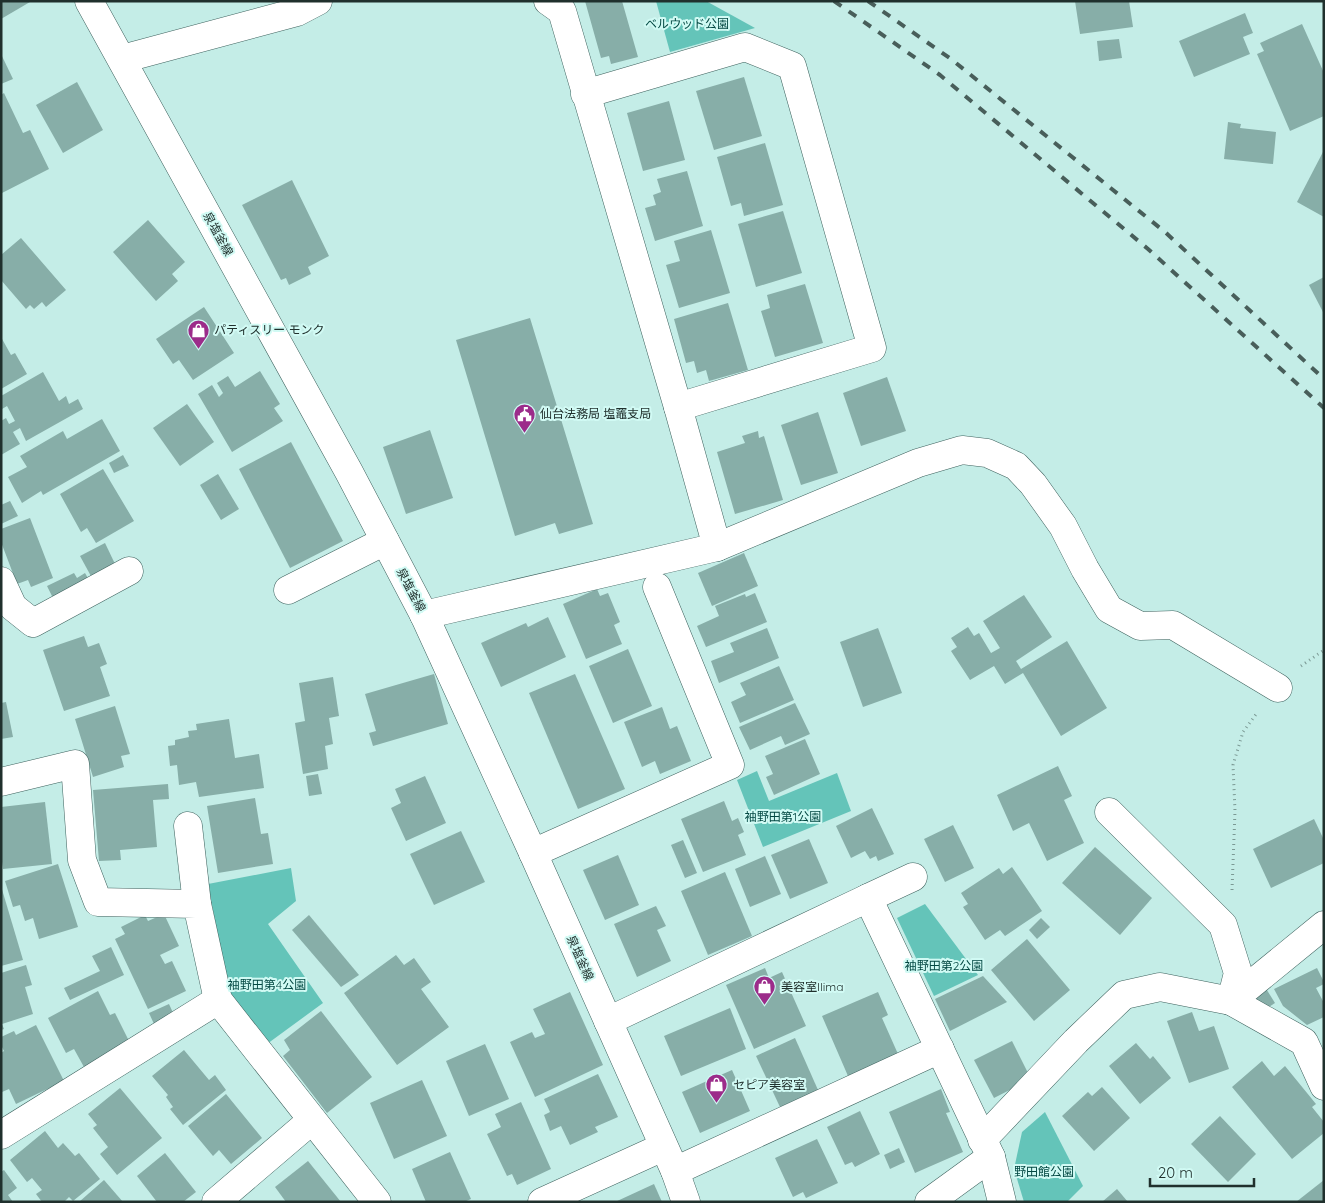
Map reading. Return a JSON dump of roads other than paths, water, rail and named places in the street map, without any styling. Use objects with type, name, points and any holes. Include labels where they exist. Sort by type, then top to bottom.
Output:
[{"type":"street","name":"泉塩釜線","points":[[90,1],[349,472],[424,615],[675,1171],[686,1202]]},
{"type":"street","points":[[122,59],[297,12],[318,1]]},
{"type":"street","points":[[548,1],[562,11],[717,547]]},
{"type":"street","points":[[585,94],[745,47],[792,66],[872,348],[678,407]]},
{"type":"street","points":[[424,615],[717,547],[918,463],[962,450],[987,452],[1016,466],[1033,484],[1063,526],[1085,569],[1109,608],[1140,626],[1173,625],[1278,688]]},
{"type":"street","points":[[288,590],[385,541]]},
{"type":"street","points":[[1,581],[13,607],[33,623],[129,571]]},
{"type":"street","points":[[533,853],[730,765],[657,587]]},
{"type":"street","points":[[1,782],[75,764],[82,860],[98,902],[196,904]]},
{"type":"street","points":[[1109,812],[1223,924],[1238,973],[1231,1001]]},
{"type":"street","points":[[188,826],[196,904],[218,1000],[377,1202]]},
{"type":"street","points":[[608,1021],[913,877]]},
{"type":"street","points":[[868,898],[986,1149],[1002,1202]]},
{"type":"street","points":[[1231,1001],[1324,926]]},
{"type":"street","points":[[929,1202],[986,1149],[1076,1042],[1124,995],[1160,987],[1231,1001],[1304,1042],[1324,1086]]},
{"type":"street","points":[[2,1133],[218,1000]]},
{"type":"street","points":[[675,1171],[940,1049]]},
{"type":"street","points":[[216,1202],[312,1120]]},
{"type":"street","points":[[542,1202],[663,1147]]},
{"type":"railway","points":[[834,1],[940,75],[1148,249],[1324,408]]},
{"type":"railway","points":[[868,1],[951,59],[1165,232],[1324,379]]},
{"type":"place","name":"パティスリー モンク","points":[[198,349]]},
{"type":"place","name":"仙台法務局 塩竈支局","points":[[524,433]]},
{"type":"place","name":"美容室Ilima","points":[[765,1006]]},
{"type":"place","name":"セピア美容室","points":[[717,1104]]},
{"type":"park label","name":"ベルウッド公園","points":[[687,24]]},
{"type":"park label","name":"袖野田第1公園","points":[[783,817]]},
{"type":"park label","name":"袖野田第2公園","points":[[944,966]]},
{"type":"park label","name":"袖野田第4公園","points":[[267,985]]},
{"type":"park label","name":"野田館公園","points":[[1044,1172]]}]
